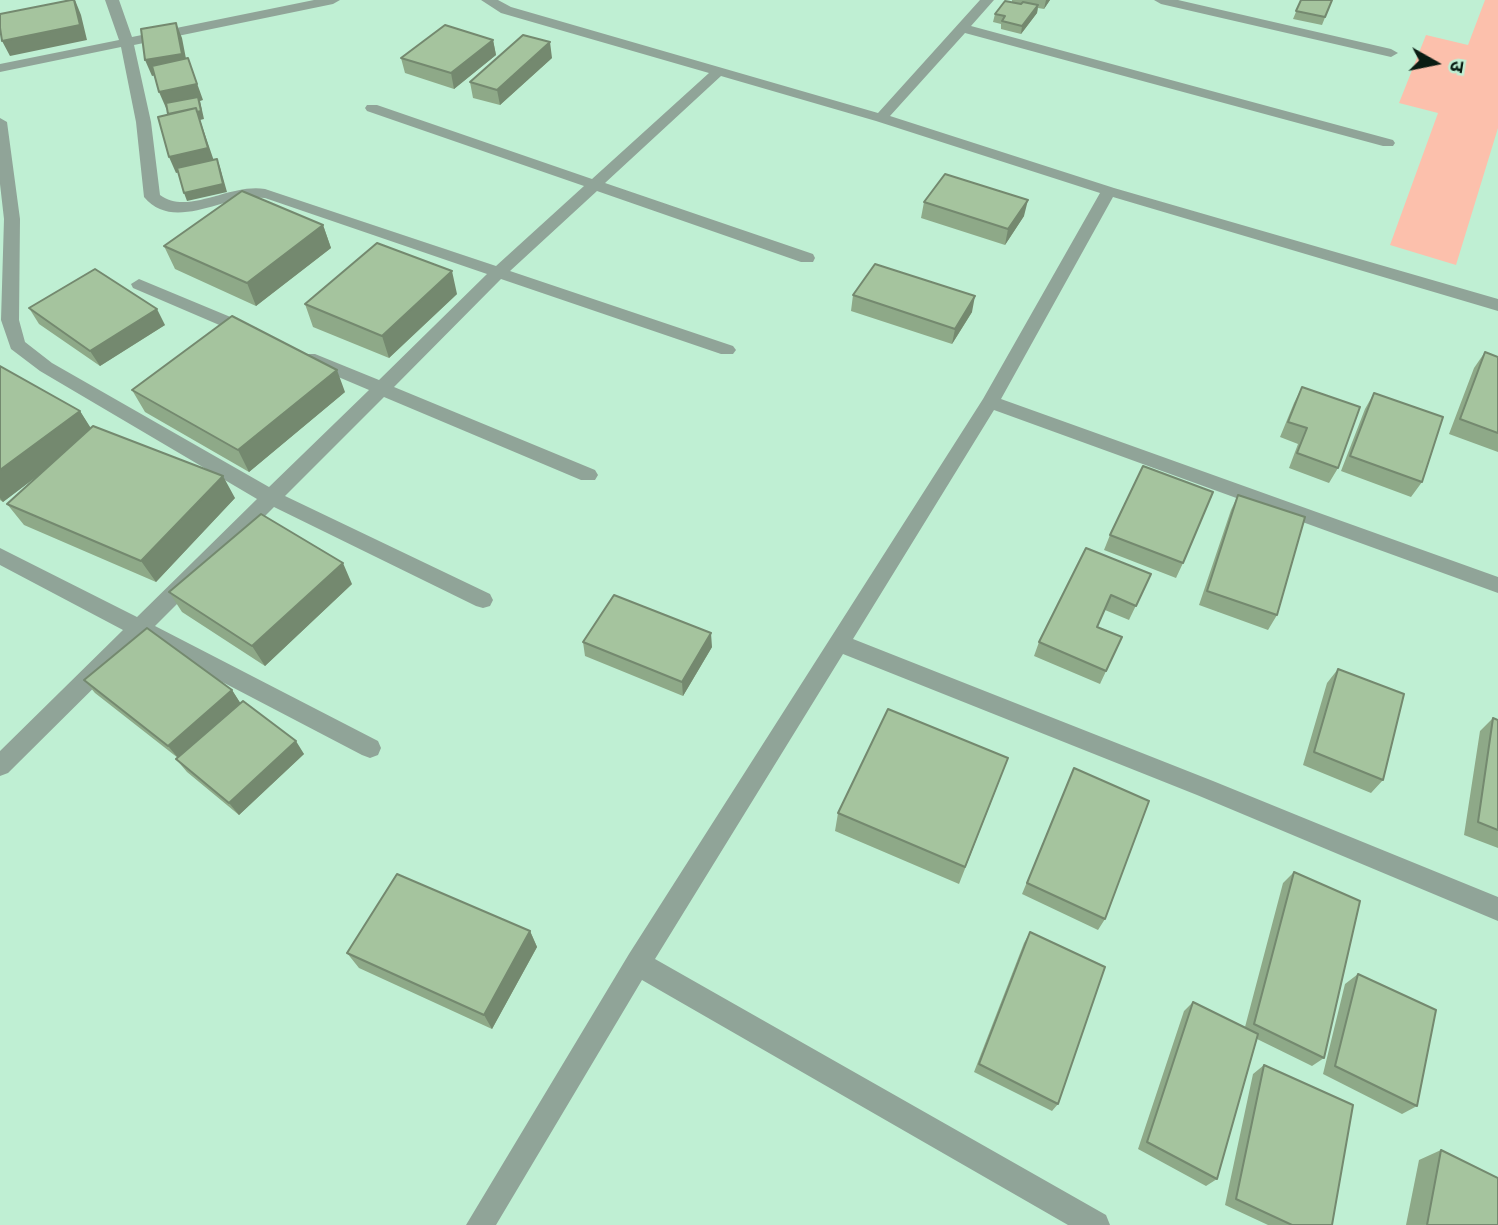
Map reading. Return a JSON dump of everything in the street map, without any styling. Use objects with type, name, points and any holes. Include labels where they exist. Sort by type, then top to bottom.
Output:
[{"type":"street","points":[[112,0],[128,42],[148,144],[152,197],[160,206],[179,209],[234,194],[259,192],[727,350]]},
{"type":"street","points":[[252,0],[259,15]]},
{"type":"street","points":[[0,68],[333,0]]},
{"type":"street","points":[[488,0],[506,10],[881,118],[1109,191],[1498,305]]},
{"type":"street","points":[[881,118],[987,0]]},
{"type":"street","points":[[1161,0],[1391,53]]},
{"type":"street","points":[[963,28],[1388,143]]},
{"type":"street","points":[[0,766],[138,626],[497,274],[718,72]]},
{"type":"street","points":[[372,108],[807,258]]},
{"type":"street","points":[[0,122],[12,219],[9,348],[270,497],[483,600]]},
{"type":"street","points":[[480,1225],[638,962],[841,644],[990,402],[1109,191]]},
{"type":"street","points":[[139,284],[266,339]]},
{"type":"street","points":[[292,350],[588,475]]},
{"type":"street","points":[[990,402],[1498,585]]},
{"type":"street","points":[[0,556],[370,748]]},
{"type":"street","points":[[841,644],[1205,788],[1498,909]]},
{"type":"street","points":[[638,962],[1096,1225]]},
{"type":"shaded area","points":[[1485,0],[1498,0],[1498,128],[1456,265],[1390,245],[1438,113],[1399,103],[1426,35],[1468,45]]},
{"type":"building","points":[[74,0],[80,25],[2,41],[0,14]]},
{"type":"building","points":[[1301,0],[1332,0],[1325,17],[1296,11]]},
{"type":"building","points":[[1005,1],[1038,5],[1022,26],[1002,21],[1005,16],[995,14]]},
{"type":"building","points":[[176,23],[182,54],[145,60],[141,29]]},
{"type":"building","points":[[445,25],[493,40],[451,73],[401,58]]},
{"type":"building","points":[[523,35],[550,42],[497,90],[470,82]]},
{"type":"building","points":[[188,58],[197,84],[159,92],[152,66]]},
{"type":"building","points":[[198,97],[201,111],[197,112],[196,108],[168,114],[166,103]]},
{"type":"building","points":[[196,108],[208,148],[169,157],[158,117]]},
{"type":"building","points":[[217,159],[223,184],[184,193],[177,168]]},
{"type":"building","points":[[945,174],[1028,200],[1008,229],[924,202]]},
{"type":"building","points":[[242,191],[323,225],[247,283],[164,246]]},
{"type":"building","points":[[377,243],[452,271],[382,336],[305,304]]},
{"type":"building","points":[[875,264],[975,296],[955,329],[853,295]]},
{"type":"building","points":[[95,269],[157,309],[90,351],[29,308]]},
{"type":"building","points":[[232,316],[337,370],[238,450],[132,390]]},
{"type":"building","points":[[1485,352],[1498,357],[1498,433],[1460,419]]},
{"type":"building","points":[[0,366],[80,411],[0,470]]},
{"type":"building","points":[[1302,387],[1360,407],[1338,468],[1297,453],[1307,428],[1288,422]]},
{"type":"building","points":[[1374,393],[1443,417],[1422,482],[1350,456]]},
{"type":"building","points":[[93,426],[223,476],[141,561],[7,504]]},
{"type":"building","points":[[1143,466],[1213,492],[1183,563],[1110,535]]},
{"type":"building","points":[[1238,495],[1305,517],[1277,615],[1207,591]]},
{"type":"building","points":[[261,514],[343,563],[252,646],[169,592]]},
{"type":"building","points":[[1086,548],[1151,574],[1136,606],[1111,595],[1097,627],[1122,637],[1106,671],[1039,642]]},
{"type":"building","points":[[614,595],[711,633],[682,682],[583,642]]},
{"type":"building","points":[[147,628],[232,690],[168,746],[84,680]]},
{"type":"building","points":[[1338,669],[1404,694],[1383,780],[1314,752]]},
{"type":"building","points":[[243,701],[296,741],[229,803],[176,759]]},
{"type":"building","points":[[888,709],[1008,758],[965,867],[838,813]]},
{"type":"building","points":[[1493,718],[1498,720],[1498,830],[1478,822]]},
{"type":"building","points":[[1074,768],[1149,801],[1105,919],[1027,883]]},
{"type":"building","points":[[1294,872],[1360,901],[1324,1058],[1254,1024]]},
{"type":"building","points":[[397,874],[530,931],[484,1015],[347,953]]},
{"type":"building","points":[[1030,932],[1105,967],[1058,1104],[979,1064]]},
{"type":"building","points":[[1358,974],[1436,1010],[1417,1106],[1335,1066]]},
{"type":"building","points":[[1193,1002],[1258,1034],[1217,1179],[1147,1142]]},
{"type":"building","points":[[1264,1065],[1353,1105],[1332,1225],[1292,1225],[1236,1199]]},
{"type":"building","points":[[1441,1150],[1498,1178],[1498,1225],[1427,1225]]}]
